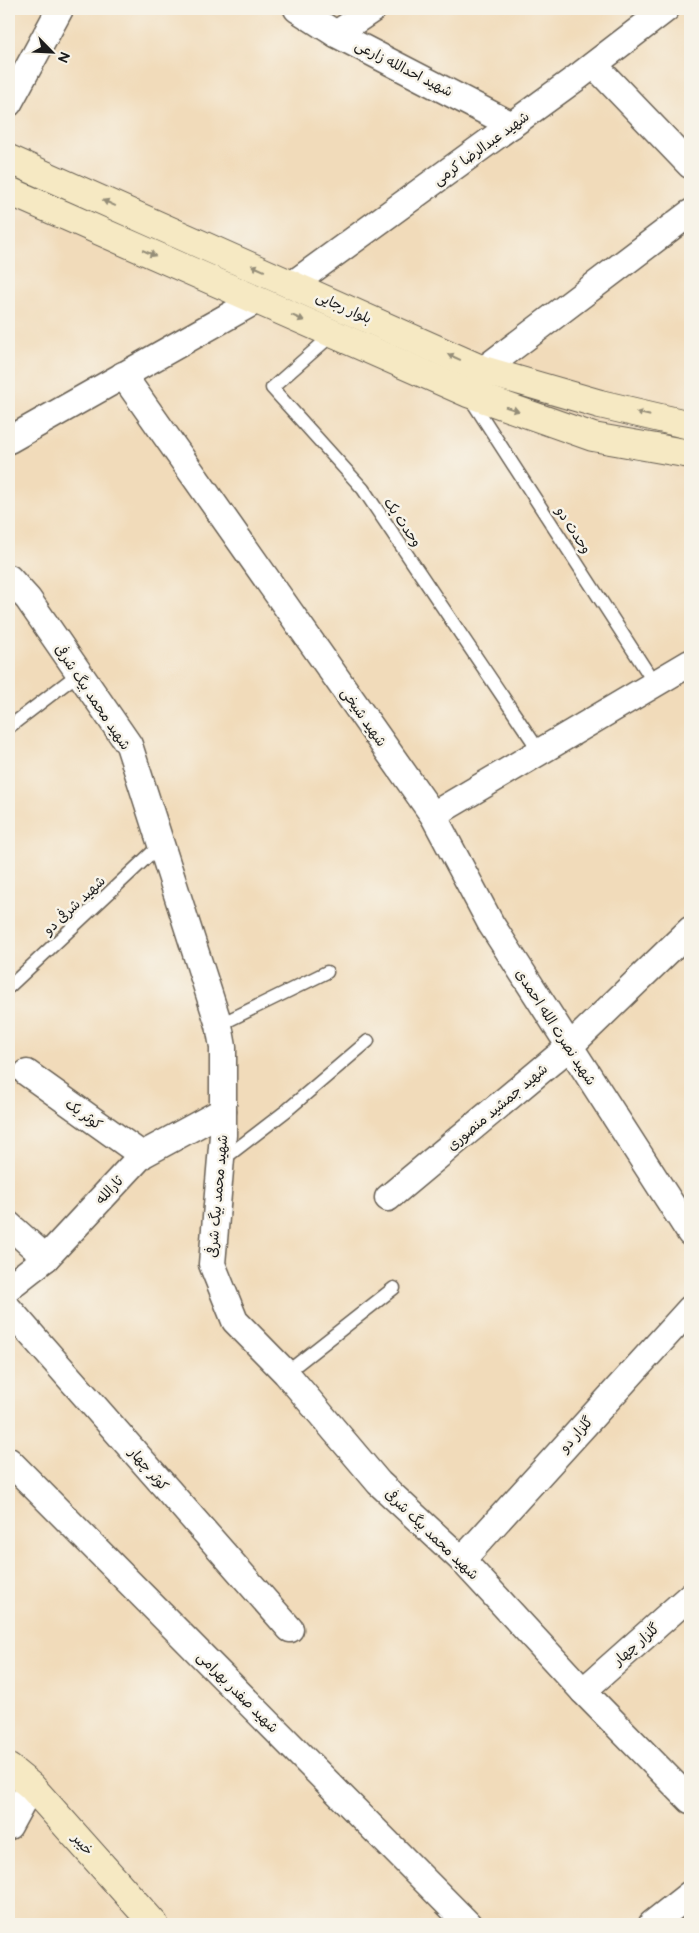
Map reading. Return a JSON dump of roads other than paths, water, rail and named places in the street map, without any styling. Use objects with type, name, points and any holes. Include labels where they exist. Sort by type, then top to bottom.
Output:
[{"type":"main road","name":"بلوار رجایی","points":[[9,159],[483,370],[600,404],[690,425]]},
{"type":"main road","name":"بلوار رجایی","points":[[9,191],[468,394],[593,437],[690,454]]},
{"type":"main road","name":"خیبر","points":[[9,1768],[31,1786],[154,1924]]},
{"type":"street","points":[[9,103],[60,9]]},
{"type":"street","name":"شهید احدالله زارعی","points":[[297,9],[336,34],[512,125]]},
{"type":"street","points":[[336,34],[373,9]]},
{"type":"street","name":"شهید عبدالرضا کرمی","points":[[293,284],[594,65],[666,9]]},
{"type":"street","points":[[594,65],[690,165]]},
{"type":"street","points":[[483,370],[690,213]]},
{"type":"street","points":[[9,440],[257,300]]},
{"type":"street","name":"شهید شیخی","points":[[123,375],[433,815]]},
{"type":"street","name":"شهید محمد بیگ شرفی","points":[[9,578],[28,599],[128,745],[219,1025],[223,1047],[223,1111],[212,1264],[235,1321],[286,1373],[379,1483],[462,1560],[583,1691],[690,1800]]},
{"type":"street","points":[[433,815],[690,662]]},
{"type":"street","name":"شهید نصرت الله احمدی","points":[[433,815],[491,924],[690,1233]]},
{"type":"street","name":"شهید جمشید منصوری","points":[[388,1198],[569,1047],[690,930]]},
{"type":"street","name":"کوثر یک","points":[[27,1073],[142,1155]]},
{"type":"street","name":"ثارالله","points":[[9,1287],[46,1258],[142,1155],[223,1111]]},
{"type":"street","points":[[9,1225],[46,1258]]},
{"type":"street","name":"گلزار دو","points":[[462,1560],[690,1308]]},
{"type":"street","name":"کوثر چهار","points":[[9,1310],[290,1629]]},
{"type":"street","name":"شهید صفدر بهرامی","points":[[9,1461],[468,1924]]},
{"type":"street","name":"گلزار چهار","points":[[583,1691],[690,1596]]},
{"type":"street","points":[[9,1826],[31,1786]]},
{"type":"street","points":[[652,1924],[690,1894]]},
{"type":"lane","name":"وحدت یک","points":[[333,334],[272,388],[363,489],[540,752]]},
{"type":"lane","name":"وحدت دو","points":[[468,394],[655,684]]},
{"type":"lane","points":[[9,727],[78,674]]},
{"type":"lane","name":"شهید شرفی دو","points":[[9,987],[160,845]]},
{"type":"lane","points":[[219,1025],[327,972]]},
{"type":"lane","points":[[219,1162],[286,1111],[368,1041]]},
{"type":"lane","points":[[286,1373],[394,1288]]}]
